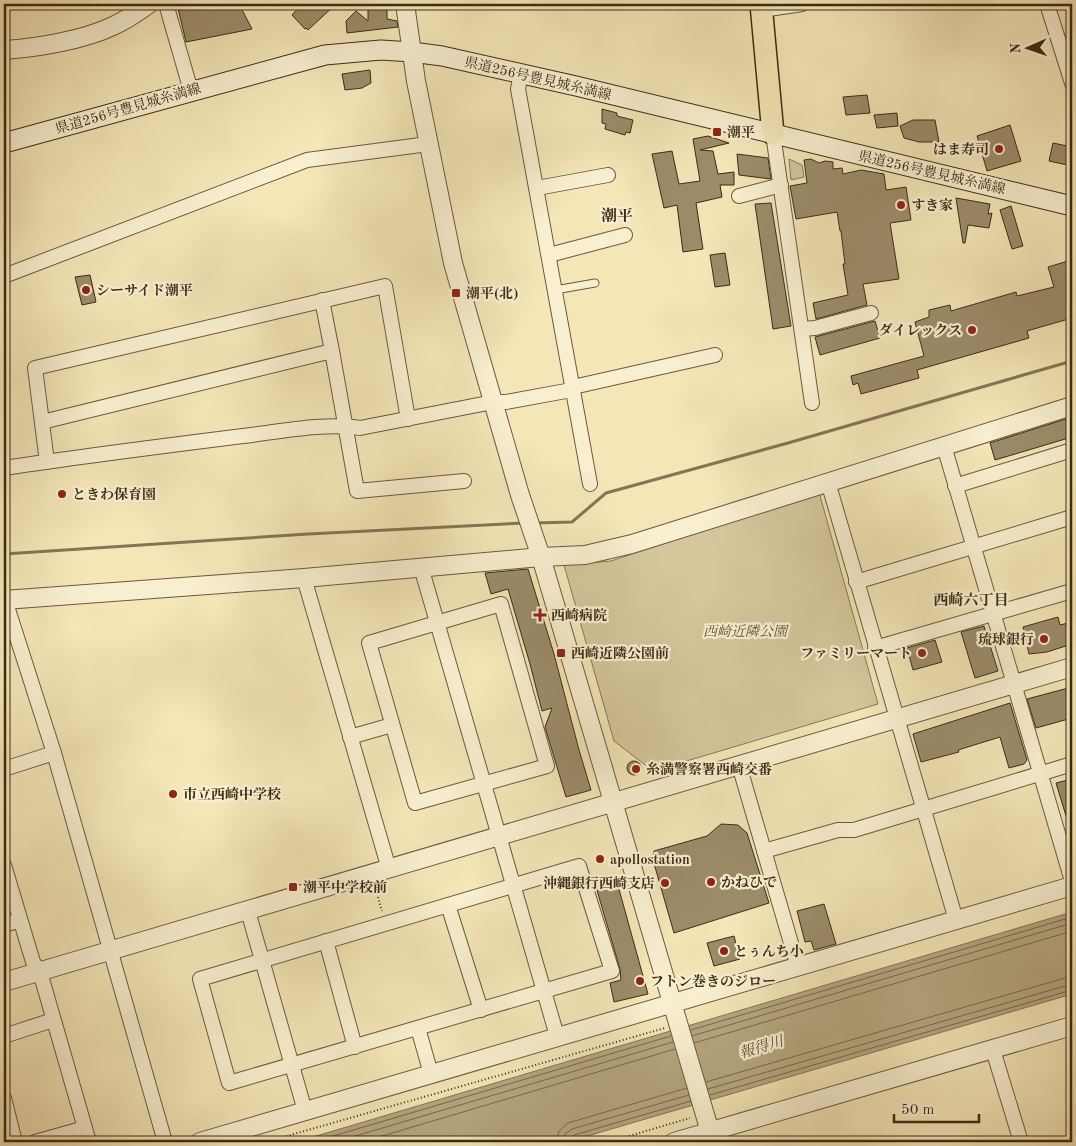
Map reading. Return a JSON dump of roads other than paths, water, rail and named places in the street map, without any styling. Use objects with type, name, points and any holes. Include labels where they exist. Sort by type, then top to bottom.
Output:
[{"type":"main road","points":[[761,7],[774,134]]},
{"type":"main road","name":"県道256号豊見城糸満線","points":[[4,144],[325,55],[374,50],[412,52],[442,56],[520,73],[1072,206]]},
{"type":"street","points":[[4,50],[48,45],[93,34],[112,27],[149,4]]},
{"type":"street","points":[[166,4],[191,91]]},
{"type":"street","points":[[405,4],[428,144],[453,263],[520,495],[541,557],[712,1137]]},
{"type":"street","points":[[761,7],[802,4]]},
{"type":"street","points":[[1047,4],[1072,83]]},
{"type":"street","points":[[520,73],[518,89],[574,387],[590,484]]},
{"type":"street","points":[[774,134],[812,403]]},
{"type":"street","points":[[4,276],[307,160],[428,144]]},
{"type":"street","points":[[537,188],[608,174]]},
{"type":"street","points":[[739,196],[780,185]]},
{"type":"street","points":[[549,255],[625,236]]},
{"type":"street","points":[[47,462],[35,368],[385,286],[408,419]]},
{"type":"street","points":[[322,300],[357,491],[464,481]]},
{"type":"street","points":[[802,329],[814,328],[871,313]]},
{"type":"street","points":[[42,422],[332,351]]},
{"type":"street","points":[[4,468],[287,431],[346,425],[360,428],[493,402],[506,402],[566,391],[574,387],[715,356]]},
{"type":"street","points":[[165,1142],[54,753],[4,600],[585,555],[632,544],[1072,406]]},
{"type":"street","points":[[944,446],[1072,881]]},
{"type":"street","points":[[955,486],[1072,450]]},
{"type":"street","points":[[828,482],[956,920]]},
{"type":"street","points":[[856,582],[1072,517]]},
{"type":"street","points":[[421,567],[557,1036]]},
{"type":"street","points":[[304,578],[389,869]]},
{"type":"street","points":[[875,648],[1072,591]]},
{"type":"street","points":[[501,604],[547,766],[415,803],[369,643],[438,624],[501,604]]},
{"type":"street","points":[[4,982],[1072,667]]},
{"type":"street","points":[[350,737],[392,725]]},
{"type":"street","points":[[4,768],[54,753]]},
{"type":"street","points":[[764,851],[838,830],[854,830],[1072,764]]},
{"type":"street","points":[[739,765],[798,967]]},
{"type":"street","points":[[4,865],[33,962],[40,972],[89,1142]]},
{"type":"street","points":[[579,866],[612,971],[229,1083],[200,979],[513,885],[579,866]]},
{"type":"street","points":[[200,1142],[1072,886]]},
{"type":"street","points":[[448,904],[481,1010]]},
{"type":"street","points":[[248,910],[305,1111]]},
{"type":"street","points":[[4,925],[20,920]]},
{"type":"street","points":[[326,941],[355,1047]]},
{"type":"street","points":[[4,1036],[53,1020]]},
{"type":"street","points":[[674,1142],[712,1137],[1072,1026]]},
{"type":"street","points":[[418,1028],[431,1074]]},
{"type":"street","points":[[993,1050],[1021,1142]]},
{"type":"street","points":[[4,1098],[15,1142]]},
{"type":"street","points":[[35,1142],[85,1128]]},
{"type":"lane","points":[[555,290],[595,283]]},
{"type":"water","name":"報得川","points":[[1072,912],[1072,994],[567,1142],[296,1142]]},
{"type":"waterway","points":[[535,523],[572,522],[606,493],[1072,361]]},
{"type":"waterway","points":[[4,554],[308,534],[523,523]]},
{"type":"place","name":"潮平","points":[[717,132]]},
{"type":"place","name":"はま寿司","points":[[999,149]]},
{"type":"place","name":"すき家","points":[[901,205]]},
{"type":"place","name":"シーサイド潮平","points":[[86,290]]},
{"type":"place","name":"潮平(北)","points":[[456,293]]},
{"type":"place","name":"ダイレックス","points":[[972,330]]},
{"type":"place","name":"ときわ保育園","points":[[62,494]]},
{"type":"place","name":"西崎病院","points":[[540,615]]},
{"type":"place","name":"琉球銀行","points":[[1044,639]]},
{"type":"place","name":"西崎近隣公園前","points":[[561,653]]},
{"type":"place","name":"ファミリーマート","points":[[922,653]]},
{"type":"place","name":"糸満警察署西崎交番","points":[[636,769]]},
{"type":"place","name":"市立西崎中学校","points":[[173,794]]},
{"type":"place","name":"apollostation","points":[[600,859]]},
{"type":"place","name":"かねひで","points":[[711,882]]},
{"type":"place","name":"沖縄銀行西崎支店","points":[[665,883]]},
{"type":"place","name":"潮平中学校前","points":[[293,887]]},
{"type":"place","name":"とぅんち小","points":[[724,951]]},
{"type":"place","name":"フトン巻きのジロー","points":[[640,981]]},
{"type":"district","name":"潮平","points":[[617,215]]},
{"type":"district","name":"西崎六丁目","points":[[971,600]]},
{"type":"park label","name":"西崎近隣公園","points":[[745,631]]}]
